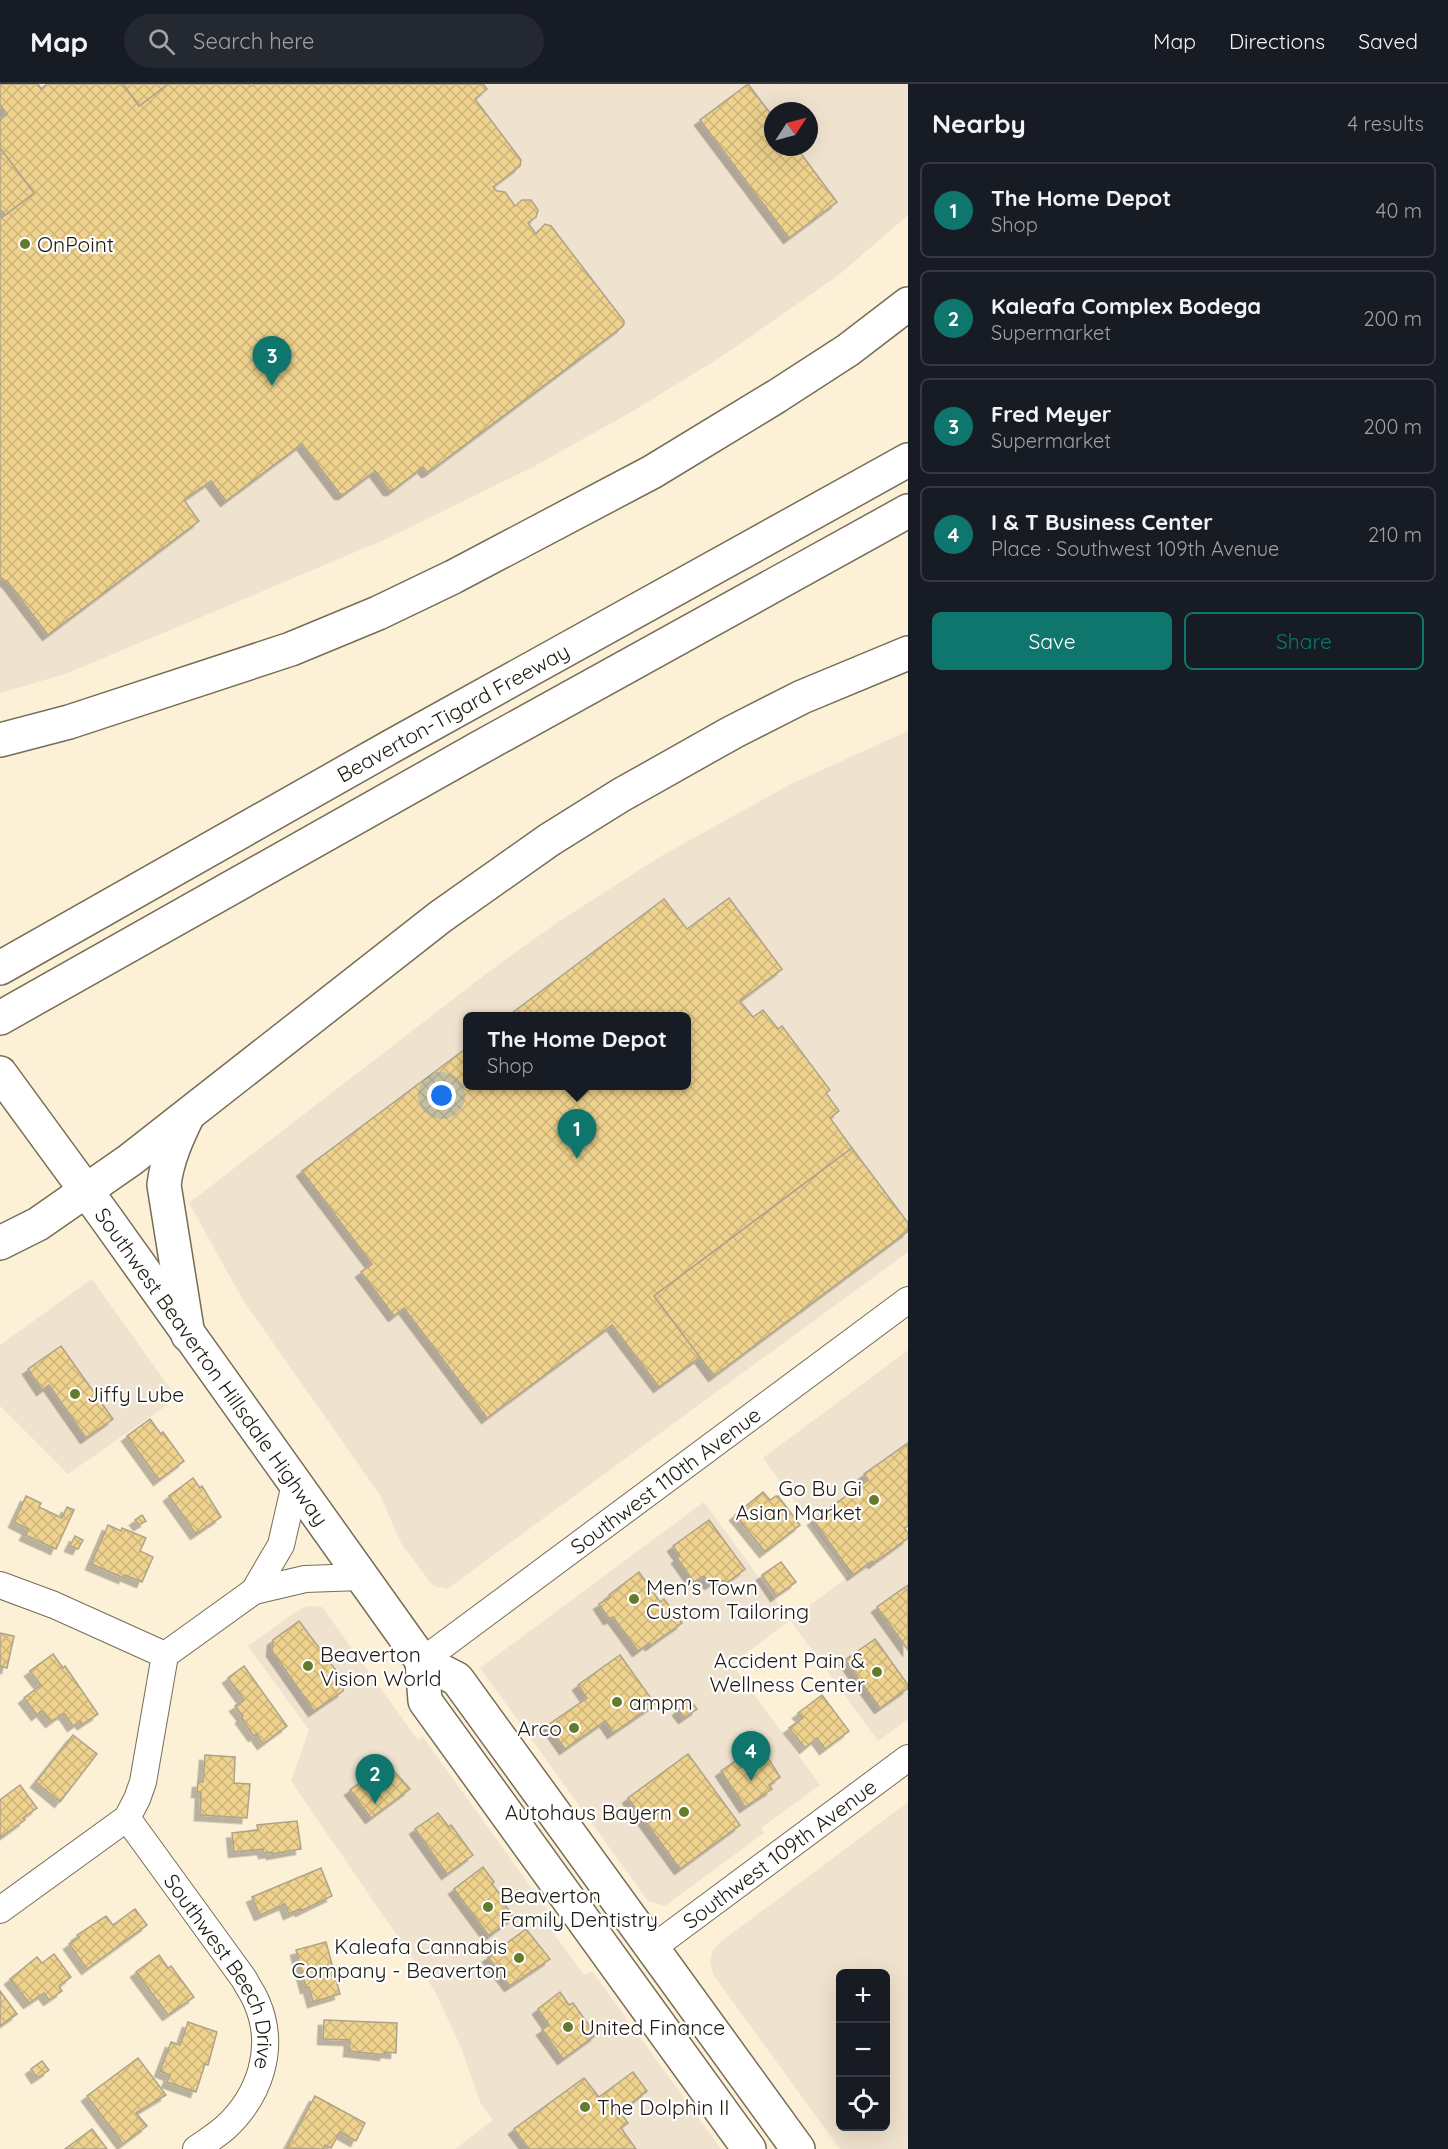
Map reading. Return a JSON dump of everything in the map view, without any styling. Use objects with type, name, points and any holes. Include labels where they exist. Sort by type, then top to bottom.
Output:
[{"type":"main road","points":[[0,740],[69,722],[291,649],[378,613],[453,578],[652,472],[839,355],[908,304]]},
{"type":"main road","name":"Beaverton-Tigard Freeway","points":[[0,968],[319,787],[908,460]]},
{"type":"main road","points":[[0,1018],[908,511]]},
{"type":"main road","points":[[0,1243],[38,1224],[130,1160],[189,1111],[440,917],[549,840],[621,795],[733,732],[802,698],[908,653]]},
{"type":"main road","name":"Southwest Beaverton Hillsdale Highway","points":[[0,1073],[422,1661],[457,1679],[798,2149]]},
{"type":"main road","points":[[188,1335],[165,1185],[166,1167],[189,1111]]},
{"type":"main road","points":[[422,1661],[426,1701],[749,2149]]},
{"type":"main road","points":[[596,1937],[639,1951],[651,1948]]},
{"type":"street","name":"Southwest 110th Avenue","points":[[422,1661],[908,1300]]},
{"type":"street","points":[[254,1591],[281,1545],[295,1484]]},
{"type":"street","points":[[0,1910],[127,1818],[143,1782],[165,1655],[254,1591],[305,1579],[361,1577]]},
{"type":"street","points":[[0,1585],[54,1605],[165,1655]]},
{"type":"street","name":"Southwest 109th Avenue","points":[[651,1948],[908,1758]]},
{"type":"street","name":"Southwest Beech Drive","points":[[127,1818],[244,1979],[258,2004],[264,2029],[265,2055],[261,2076],[254,2094],[226,2127],[196,2149]]},
{"type":"shaded area","points":[[0,84],[908,84],[908,215],[840,274],[724,355],[633,411],[535,466],[386,539],[65,674],[0,693]]},
{"type":"shaded area","points":[[908,731],[908,1252],[447,1589],[433,1586],[401,1543],[380,1495],[243,1300],[189,1203],[491,970],[558,922],[663,855],[791,784]]},
{"type":"shaded area","points":[[92,1279],[177,1398],[68,1474],[0,1406],[0,1345]]},
{"type":"shaded area","points":[[908,1350],[908,1719],[878,1741],[790,1620],[849,1576],[763,1458]]},
{"type":"shaded area","points":[[704,1502],[790,1620],[732,1664],[820,1785],[761,1828],[764,1833],[665,1906],[648,1901],[480,1668]]},
{"type":"shaded area","points":[[308,1606],[322,1607],[418,1740],[423,1737],[548,1911],[541,1916],[584,1975],[592,1971],[721,2149],[455,2149],[493,2120],[481,2104],[462,2050],[435,1991],[291,1781],[309,1730],[248,1646],[300,1609]]},
{"type":"shaded area","points":[[908,1802],[908,2149],[840,2149],[714,1976],[710,1963],[712,1952],[719,1943]]},
{"type":"building","points":[[0,84],[38,84],[41,89],[47,84],[123,84],[139,106],[168,84],[249,84],[251,86],[254,84],[483,84],[487,89],[475,99],[521,160],[520,166],[493,187],[497,191],[505,192],[515,206],[522,200],[531,200],[538,210],[536,217],[528,223],[536,234],[545,224],[551,226],[624,324],[430,471],[427,472],[423,467],[393,490],[389,490],[375,471],[344,494],[340,494],[302,444],[226,501],[211,481],[184,500],[199,521],[48,635],[8,582],[0,578],[0,219],[34,193],[0,148],[0,120],[7,114],[0,105]]},
{"type":"building","points":[[123,84],[168,84],[139,106]]},
{"type":"building","points":[[748,84],[764,105],[764,156],[803,156],[837,202],[789,238],[700,120]]},
{"type":"building","points":[[0,148],[34,193],[5,215],[0,209]]},
{"type":"building","points":[[729,898],[782,969],[740,1001],[753,1017],[763,1010],[778,1029],[782,1026],[830,1090],[826,1093],[839,1111],[830,1118],[852,1148],[654,1296],[700,1357],[659,1387],[612,1325],[487,1418],[404,1308],[394,1316],[361,1272],[372,1264],[302,1171],[463,1051],[463,1090],[691,1090],[691,1012],[513,1012],[664,899],[687,929]]},
{"type":"building","points":[[852,1148],[908,1223],[908,1231],[714,1376],[654,1296]]},
{"type":"building","name":"Jiffy Lube","points":[[61,1346],[113,1419],[86,1438],[49,1385],[42,1390],[28,1369]]},
{"type":"building","points":[[150,1419],[161,1434],[163,1432],[184,1461],[159,1480],[127,1436]]},
{"type":"building","name":"Go Bu Gi Asian Market","points":[[908,1443],[908,1526],[904,1528],[908,1533],[908,1538],[853,1575],[813,1520],[868,1480],[864,1474]]},
{"type":"building","points":[[193,1478],[200,1488],[202,1486],[221,1517],[196,1534],[169,1496]]},
{"type":"building","points":[[763,1492],[770,1500],[778,1496],[800,1525],[765,1552],[735,1515]]},
{"type":"building","points":[[26,1496],[41,1503],[39,1507],[62,1518],[67,1507],[74,1510],[56,1549],[25,1535],[28,1529],[14,1522]]},
{"type":"building","points":[[142,1515],[146,1521],[139,1525],[135,1520]]},
{"type":"building","points":[[709,1520],[745,1569],[728,1582],[716,1580],[710,1584],[704,1576],[694,1582],[677,1558],[680,1556],[673,1546]]},
{"type":"building","points":[[108,1525],[146,1538],[140,1551],[153,1557],[142,1582],[125,1575],[124,1578],[91,1564]]},
{"type":"building","points":[[75,1536],[83,1540],[78,1549],[70,1546]]},
{"type":"building","points":[[781,1562],[796,1582],[776,1596],[762,1575]]},
{"type":"building","points":[[639,1572],[660,1602],[664,1599],[682,1623],[651,1645],[649,1643],[638,1651],[613,1617],[609,1619],[599,1604]]},
{"type":"building","points":[[908,1585],[908,1650],[877,1607]]},
{"type":"building","name":"Beaverton Vision World","points":[[299,1621],[344,1681],[343,1691],[314,1711],[272,1651],[273,1640]]},
{"type":"building","points":[[0,1633],[14,1636],[7,1668],[0,1666]]},
{"type":"building","name":"Accident Pain & Wellness Center","points":[[875,1639],[908,1685],[908,1688],[880,1708],[845,1660]]},
{"type":"building","points":[[53,1654],[63,1668],[65,1666],[98,1714],[83,1724],[80,1721],[73,1726],[65,1714],[51,1722],[42,1711],[37,1715],[24,1698],[41,1685],[30,1671]]},
{"type":"building","name":"ampm","points":[[620,1655],[655,1704],[613,1733],[605,1721],[565,1749],[548,1725],[587,1698],[578,1685]]},
{"type":"building","points":[[244,1666],[287,1726],[263,1744],[241,1718],[243,1716],[235,1706],[244,1700],[228,1678]]},
{"type":"building","points":[[822,1695],[849,1731],[825,1749],[817,1738],[805,1748],[789,1728],[803,1718],[798,1713]]},
{"type":"building","points":[[690,1700],[697,1709],[684,1718],[678,1710]]},
{"type":"building","points":[[73,1735],[97,1754],[60,1802],[36,1782]]},
{"type":"building","points":[[754,1748],[763,1761],[768,1758],[780,1777],[769,1785],[772,1789],[745,1807],[721,1771]]},
{"type":"building","name":"Autohaus Bayern","points":[[688,1754],[740,1825],[680,1869],[628,1798]]},
{"type":"building","points":[[205,1755],[235,1757],[234,1783],[250,1784],[247,1818],[200,1815],[201,1792],[197,1792],[198,1782],[203,1782]]},
{"type":"building","points":[[387,1763],[410,1789],[371,1818],[350,1790]]},
{"type":"building","points":[[20,1785],[37,1808],[0,1838],[0,1800]]},
{"type":"building","points":[[438,1813],[449,1827],[451,1825],[473,1855],[447,1874],[415,1829]]},
{"type":"building","points":[[297,1821],[301,1849],[272,1854],[272,1852],[264,1853],[263,1849],[234,1852],[232,1833],[258,1830],[257,1825]]},
{"type":"building","name":"Beaverton Family Dentistry","points":[[483,1867],[494,1882],[492,1884],[502,1897],[500,1898],[514,1917],[489,1936],[454,1889]]},
{"type":"building","points":[[321,1868],[332,1896],[301,1911],[300,1909],[289,1914],[285,1904],[260,1915],[252,1897]]},
{"type":"building","points":[[135,1909],[147,1925],[87,1969],[69,1944],[79,1937],[77,1935],[106,1916],[113,1925]]},
{"type":"building","name":"Kaleafa Cannabis Company - Beaverton","points":[[526,1929],[550,1959],[510,1986],[488,1957]]},
{"type":"building","points":[[326,1942],[340,1994],[313,2002],[309,1987],[306,1988],[296,1950]]},
{"type":"building","points":[[54,1954],[71,1977],[59,1986],[62,1991],[49,2000],[44,1993],[29,2003],[10,1979],[37,1957],[42,1963]]},
{"type":"building","points":[[159,1955],[168,1968],[171,1966],[194,1997],[168,2015],[136,1972]]},
{"type":"building","points":[[0,1991],[17,2014],[0,2026]]},
{"type":"building","name":"United Finance","points":[[560,1992],[569,2005],[573,2003],[596,2035],[563,2059],[542,2030],[549,2025],[538,2009]]},
{"type":"building","points":[[324,2020],[397,2023],[396,2053],[385,2052],[385,2055],[349,2051],[350,2040],[323,2039]]},
{"type":"building","points":[[188,2022],[217,2032],[208,2065],[205,2064],[196,2092],[167,2082],[170,2075],[160,2071],[171,2042],[180,2045]]},
{"type":"building","points":[[138,2058],[166,2095],[136,2113],[147,2126],[123,2144],[87,2096]]},
{"type":"building","points":[[42,2061],[49,2070],[37,2078],[31,2069]]},
{"type":"building","name":"The Dolphin II","points":[[633,2072],[647,2091],[620,2112],[628,2123],[621,2128],[636,2149],[529,2149],[514,2129],[584,2078],[599,2097]]},
{"type":"building","points":[[315,2096],[365,2123],[356,2141],[340,2132],[331,2148],[325,2145],[323,2149],[287,2148]]},
{"type":"building","points":[[92,2129],[107,2149],[65,2149]]},
{"type":"place","name":"OnPoint","points":[[25,244]]},
{"type":"place","name":"Fred Meyer","points":[[272,386]]},
{"type":"place","name":"The Home Depot","points":[[577,1159]]},
{"type":"place","name":"Jiffy Lube","points":[[75,1394]]},
{"type":"place","name":"Go Bu Gi Asian Market","points":[[874,1500]]},
{"type":"place","name":"Men's Town Custom Tailoring","points":[[634,1599]]},
{"type":"place","name":"Beaverton Vision World","points":[[308,1666]]},
{"type":"place","name":"Accident Pain & Wellness Center","points":[[877,1672]]},
{"type":"place","name":"ampm","points":[[617,1702]]},
{"type":"place","name":"Arco","points":[[574,1728]]},
{"type":"place","name":"I & T Business Center","points":[[751,1781]]},
{"type":"place","name":"Kaleafa Complex Bodega","points":[[375,1804]]},
{"type":"place","name":"Autohaus Bayern","points":[[684,1812]]},
{"type":"place","name":"Beaverton Family Dentistry","points":[[488,1907]]},
{"type":"place","name":"Kaleafa Cannabis Company - Beaverton","points":[[519,1958]]},
{"type":"place","name":"United Finance","points":[[568,2027]]},
{"type":"place","name":"The Dolphin II","points":[[585,2107]]}]
